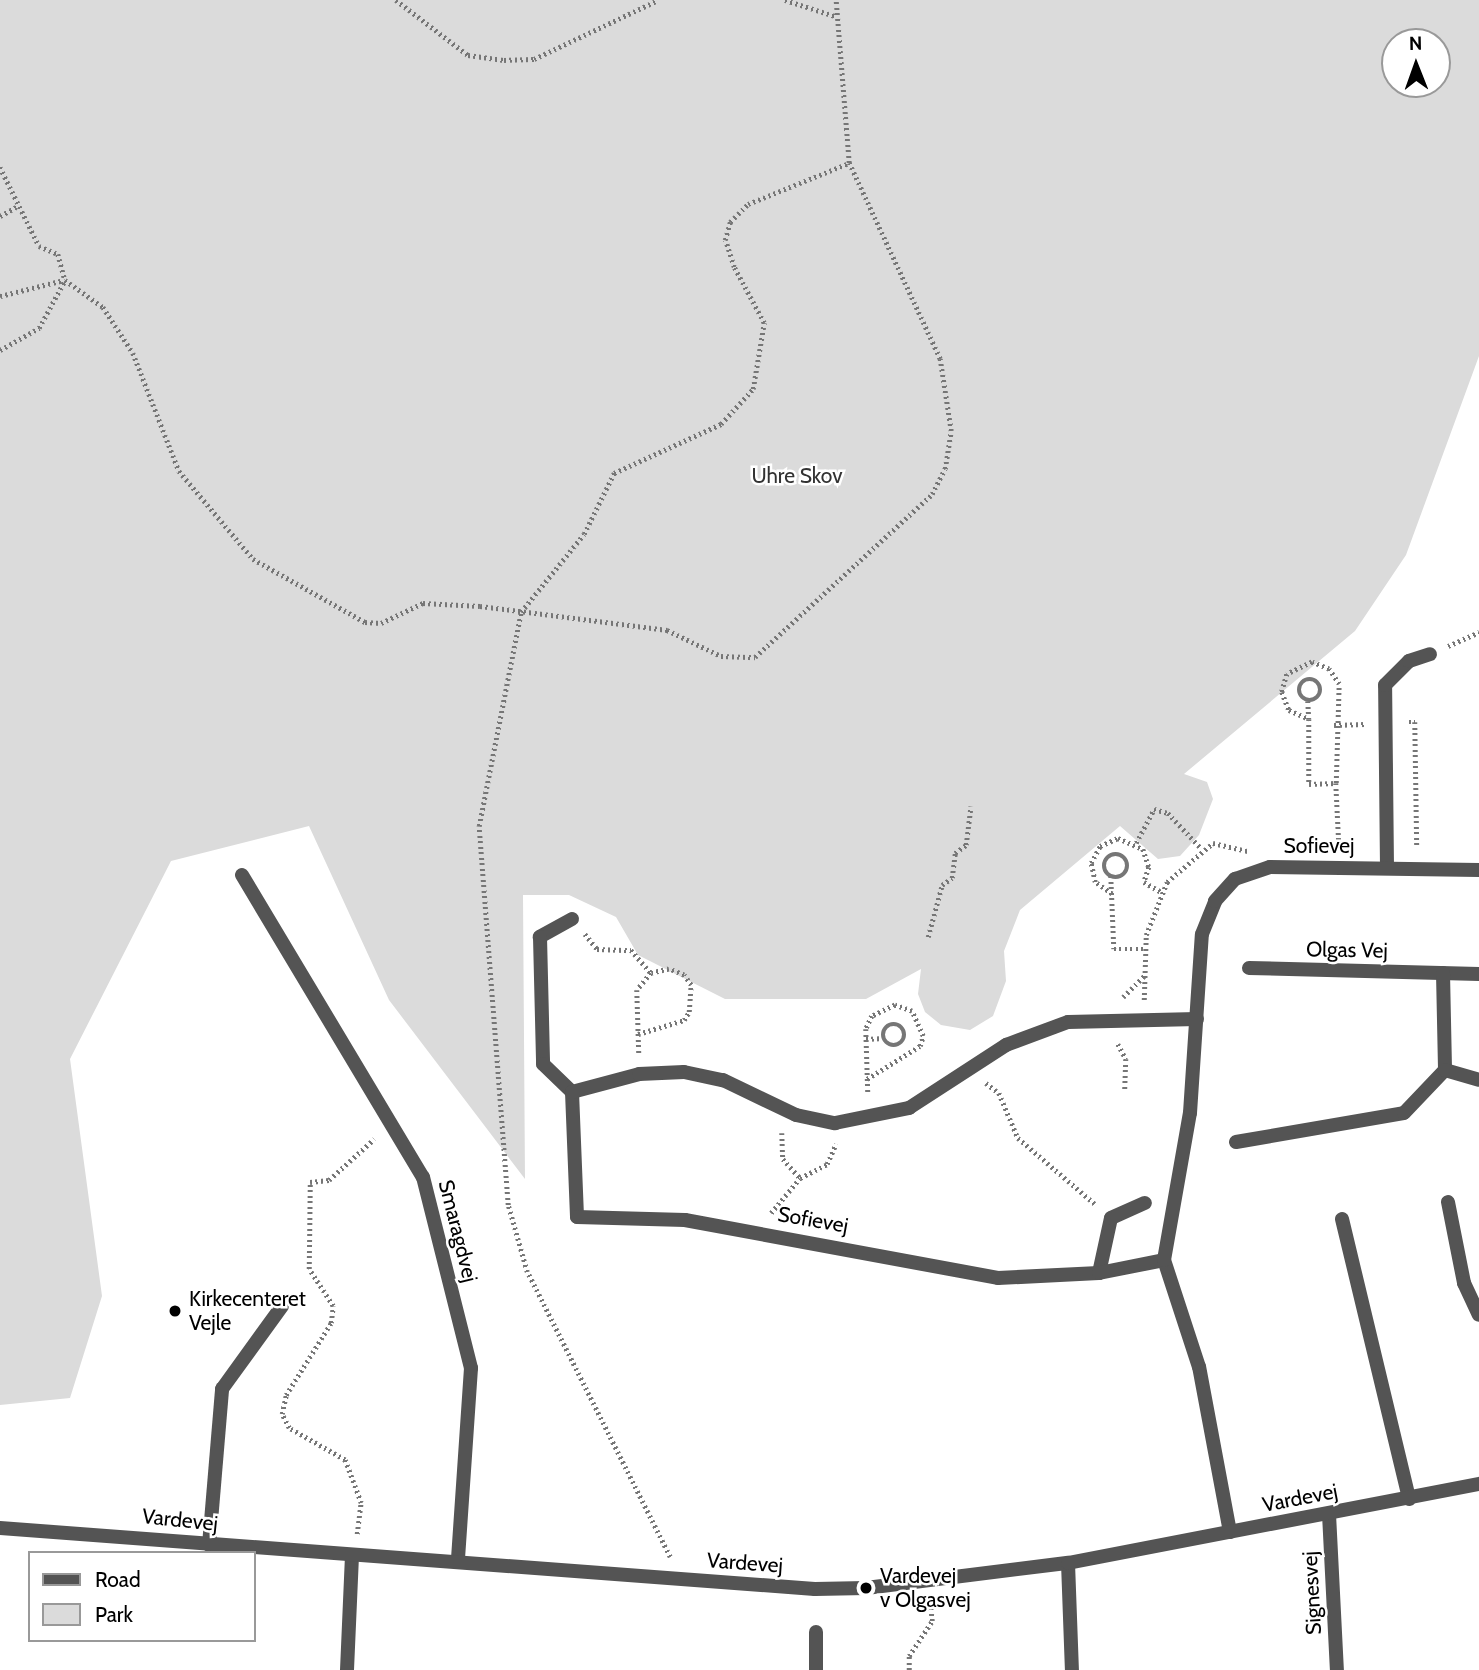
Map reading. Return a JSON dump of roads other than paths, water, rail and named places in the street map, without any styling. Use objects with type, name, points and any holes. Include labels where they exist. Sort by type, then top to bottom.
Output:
[{"type":"street","points":[[1387,867],[1383,723],[1390,678],[1430,654]]},
{"type":"street","name":"Sofievej","points":[[1230,1532],[1199,1367],[1164,1260],[1190,1113],[1202,934],[1215,901],[1235,879],[1270,867],[1479,870]]},
{"type":"street","name":"Smaragdvej","points":[[242,875],[423,1177],[471,1368],[458,1560]]},
{"type":"street","points":[[572,919],[540,937],[543,1064],[572,1092],[639,1074],[684,1072],[723,1080],[782,1109],[835,1122],[868,1118],[909,1108],[969,1068],[1032,1033],[1101,1019],[1197,1019]]},
{"type":"street","name":"Olgas Vej","points":[[1249,968],[1479,974]]},
{"type":"street","points":[[1236,1142],[1404,1113],[1445,1070],[1443,973]]},
{"type":"street","points":[[1445,1070],[1479,1080]]},
{"type":"street","name":"Sofievej","points":[[572,1092],[577,1217],[685,1220],[998,1278],[1099,1273],[1164,1260]]},
{"type":"street","points":[[1448,1202],[1464,1283],[1479,1315]]},
{"type":"street","points":[[1099,1273],[1111,1218],[1145,1203]]},
{"type":"street","points":[[1342,1219],[1409,1499]]},
{"type":"street","points":[[209,1545],[222,1390],[282,1306]]},
{"type":"street","name":"Vardevej","points":[[0,1528],[352,1556],[458,1560],[814,1589],[928,1583],[1068,1563],[1479,1484]]},
{"type":"street","name":"Signesvej","points":[[1329,1514],[1337,1670]]},
{"type":"street","points":[[347,1670],[352,1556]]},
{"type":"street","points":[[1068,1563],[1072,1670]]},
{"type":"street","points":[[816,1632],[816,1670]]},
{"type":"place","name":"Kirkecenteret Vejle","points":[[175,1311]]},
{"type":"place","name":"Vardevej v Olgasvej","points":[[866,1588]]},
{"type":"park label","name":"Uhre Skov","points":[[797,476]]}]
